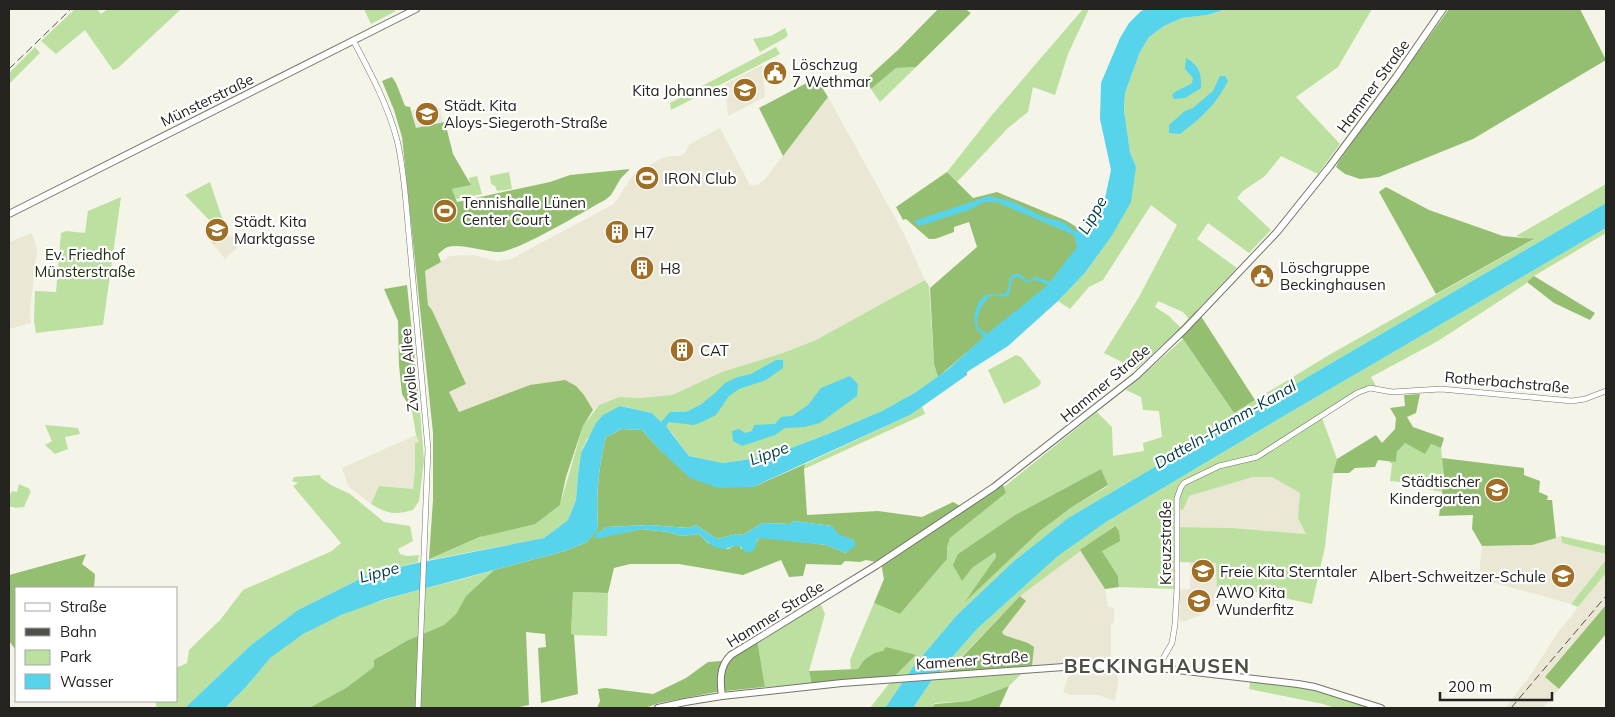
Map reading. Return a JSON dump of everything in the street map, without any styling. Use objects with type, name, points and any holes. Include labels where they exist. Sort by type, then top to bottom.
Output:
[{"type":"main road","name":"Münsterstraße","points":[[9,214],[416,9]]},
{"type":"main road","name":"Hammer Straße","points":[[722,696],[722,670],[731,655],[877,565],[994,487],[1136,376],[1179,336],[1262,249],[1330,166],[1396,77],[1443,9]]},
{"type":"main road","name":"Kamener Straße","points":[[658,708],[722,696],[892,679],[1126,664],[1315,687],[1382,708]]},
{"type":"street","name":"Zwolle Allee","points":[[353,40],[389,117],[402,165],[428,437],[418,708]]},
{"type":"street","name":"Kreuzstraße","points":[[1158,667],[1172,643],[1176,624],[1177,498],[1181,487],[1194,477],[1219,466],[1257,457],[1366,389],[1374,388],[1388,392],[1404,392]]},
{"type":"street","name":"Rotherbachstraße","points":[[1404,392],[1441,389],[1572,401],[1585,400],[1606,391]]},
{"type":"shaded area","name":"Kita Johannes","points":[[762,65],[765,97],[728,116],[725,84]]},
{"type":"shaded area","points":[[828,97],[904,234],[925,280],[816,340],[783,353],[722,372],[672,395],[640,398],[619,397],[599,405],[593,410],[584,395],[530,385],[459,412],[449,392],[466,384],[428,305],[425,271],[450,256],[473,255],[497,261],[511,259],[612,205],[634,174],[662,158],[680,156],[685,153],[690,144],[720,128],[750,185],[757,185],[765,179]]},
{"type":"shaded area","name":"Städt. Kita Aloys-Siegeroth-Straße","points":[[433,106],[434,109],[440,108],[443,123],[416,129],[412,110]]},
{"type":"shaded area","name":"Städt. Kita Marktgasse","points":[[197,206],[221,215],[223,221],[219,224],[231,237],[233,236],[238,240],[238,247],[225,259],[205,234],[215,225]]},
{"type":"shaded area","points":[[32,233],[37,249],[30,310],[31,323],[9,329],[9,242]]},
{"type":"shaded area","points":[[416,435],[419,442],[413,489],[379,486],[371,504],[348,486],[342,468]]},
{"type":"shaded area","points":[[1253,477],[1272,477],[1300,493],[1298,518],[1307,534],[1232,528],[1175,527],[1178,509],[1183,510],[1189,496]]},
{"type":"shaded area","name":"Albert-Schweitzer-Schule","points":[[1561,536],[1562,543],[1606,554],[1606,560],[1571,604],[1481,579],[1479,575],[1482,546],[1532,545]]},
{"type":"shaded area","points":[[1080,550],[1105,589],[1108,607],[1114,608],[1114,623],[1111,623],[1111,660],[1118,666],[1115,701],[1098,695],[1070,695],[1063,692],[1071,668],[1032,672],[1028,643],[1004,635],[1002,632],[1026,601],[1020,596]]},
{"type":"shaded area","name":"AWO Kita Wunderfitz","points":[[1190,562],[1216,563],[1217,587],[1222,587],[1225,596],[1201,615],[1182,622],[1180,621],[1179,590],[1190,589]]},
{"type":"shaded area","points":[[1606,573],[1606,605],[1545,677],[1559,689],[1543,708],[1505,708],[1530,676],[1558,632]]},
{"type":"green space","points":[[75,9],[97,9],[101,14],[108,9],[181,9],[118,68],[113,70],[85,30],[56,54],[41,41]]},
{"type":"green space","points":[[364,9],[394,9],[396,11],[371,24]]},
{"type":"green space","points":[[938,9],[965,9],[971,13],[916,67],[896,68],[871,89],[865,80],[898,50]]},
{"type":"green space","points":[[1083,9],[1089,9],[1068,54],[1055,95],[1033,87],[1028,112],[1008,128],[957,182],[947,172],[992,115]]},
{"type":"green space","points":[[1227,9],[1372,9],[1338,67],[1296,97],[1340,144],[1318,174],[1281,156],[1265,176],[1243,191],[1237,198],[1271,230],[1249,253],[1208,223],[1197,239],[1237,268],[1189,319],[1183,312],[1158,301],[1155,307],[1169,316],[1181,328],[1136,369],[1104,353],[1139,297],[1177,225],[1151,205],[1103,280],[1089,287],[1070,309],[1058,301],[1084,274],[1111,237],[1136,167],[1130,152],[1124,110],[1125,93],[1140,52],[1149,37],[1164,26],[1182,18],[1207,15]]},
{"type":"green space","points":[[1449,9],[1580,9],[1606,60],[1473,139],[1379,177],[1360,179],[1345,174],[1336,167],[1339,161]]},
{"type":"green space","points":[[785,28],[788,35],[785,38],[760,52],[753,39],[771,36]]},
{"type":"green space","points":[[35,47],[40,53],[9,84],[9,73]]},
{"type":"green space","points":[[776,47],[780,54],[671,110],[670,103]]},
{"type":"green space","points":[[916,67],[880,102],[871,89],[896,68]]},
{"type":"green space","points":[[392,77],[405,106],[410,107],[416,128],[445,122],[453,154],[471,185],[452,189],[457,202],[550,182],[570,175],[630,169],[621,178],[611,195],[605,200],[535,238],[498,252],[459,246],[448,247],[438,254],[441,262],[425,271],[428,305],[466,384],[449,392],[459,412],[530,385],[565,380],[576,386],[593,410],[583,426],[566,477],[560,505],[535,524],[480,537],[429,559],[433,500],[433,433],[402,137],[394,110],[382,81]]},
{"type":"green space","points":[[816,78],[828,97],[783,156],[759,108]]},
{"type":"green space","points":[[509,172],[512,189],[497,191],[495,186],[491,184],[490,176]]},
{"type":"green space","points":[[947,172],[973,198],[997,192],[1067,221],[1078,228],[1087,229],[1077,248],[1046,288],[938,377],[934,364],[930,288],[977,247],[969,222],[954,227],[954,232],[935,239],[929,239],[906,219],[903,220],[896,207]]},
{"type":"green space","points":[[477,176],[482,194],[456,199],[452,189],[470,185],[469,178]]},
{"type":"green space","points":[[210,182],[223,221],[219,224],[222,227],[219,231],[215,227],[211,232],[216,229],[218,231],[218,238],[213,237],[219,240],[214,244],[205,234],[214,225],[185,195]]},
{"type":"green space","points":[[1606,184],[1606,203],[1068,518],[1014,561],[956,616],[913,667],[885,708],[870,708],[895,676],[915,656],[891,652],[876,653],[863,661],[858,669],[851,669],[850,660],[874,603],[900,614],[947,559],[947,547],[950,538],[1006,493],[1004,487],[1097,412],[1112,427],[1113,456],[1144,451],[1143,443],[1162,437],[1159,411],[1143,410],[1141,397],[1126,390],[1183,339],[1234,413],[1329,355],[1533,240],[1516,236]],"holes":[[[1101,469],[1108,486],[1072,507],[1040,531],[967,600],[996,557],[995,551],[972,568],[958,554],[1015,515]]]},
{"type":"green space","points":[[1386,187],[1429,210],[1503,236],[1534,239],[1436,294],[1379,192]]},
{"type":"green space","name":"Ev. Friedhof Münsterstraße","points":[[121,197],[103,325],[36,333],[34,321],[35,291],[56,292],[61,233],[66,231],[85,233],[88,211]]},
{"type":"green space","points":[[1606,228],[1606,233],[1534,276],[1524,285],[1438,341],[1371,377],[1376,386],[1322,418],[1337,459],[1333,473],[1325,547],[1312,604],[1237,588],[1217,587],[1216,563],[1175,562],[1175,589],[1119,587],[1118,576],[1102,551],[1114,526],[1020,596],[948,671],[1032,666],[1032,672],[1022,673],[1009,686],[969,701],[935,703],[932,708],[913,708],[932,680],[978,628],[1058,556],[1106,522]],"holes":[[[1253,477],[1272,477],[1300,493],[1298,518],[1306,534],[1232,528],[1175,527],[1178,509],[1183,510],[1189,496]]]},
{"type":"green space","points":[[1534,276],[1595,313],[1590,320],[1554,303],[1527,282]]},
{"type":"green space","points":[[925,280],[929,286],[934,364],[938,377],[916,392],[882,411],[770,456],[723,463],[689,456],[672,433],[652,413],[620,406],[587,439],[581,453],[576,500],[568,520],[544,538],[429,560],[560,505],[583,426],[599,405],[619,397],[640,398],[672,395],[722,372],[783,353],[816,340]]},
{"type":"green space","points":[[407,285],[420,410],[412,411],[402,394],[398,321],[384,289]]},
{"type":"green space","points":[[1197,310],[1255,400],[1234,413],[1183,339],[1176,332]]},
{"type":"green space","points":[[1016,355],[1021,357],[1041,382],[1039,386],[1004,404],[988,370]]},
{"type":"green space","points":[[1420,394],[1416,413],[1407,417],[1413,427],[1444,438],[1441,448],[1431,444],[1425,454],[1405,443],[1397,452],[1396,462],[1378,460],[1375,467],[1355,468],[1349,473],[1333,473],[1337,459],[1376,435],[1382,443],[1395,429],[1396,418],[1390,408],[1405,406],[1404,395]]},
{"type":"green space","points":[[922,406],[925,414],[804,469],[805,464],[910,415]]},
{"type":"green space","points":[[420,410],[424,460],[419,501],[413,510],[401,513],[387,512],[371,504],[379,486],[413,489],[415,443],[419,442],[412,411]]},
{"type":"green space","points":[[45,425],[78,428],[80,434],[65,437],[68,449],[55,454],[45,445],[52,441]]},
{"type":"green space","points":[[622,429],[642,430],[661,451],[753,487],[805,464],[807,515],[878,511],[922,517],[953,502],[966,509],[1003,484],[1006,493],[950,538],[947,547],[947,559],[900,614],[874,603],[884,579],[881,563],[866,560],[860,562],[845,561],[841,565],[806,564],[803,576],[789,577],[781,560],[743,575],[679,564],[630,564],[614,568],[608,593],[573,592],[571,634],[574,635],[578,694],[541,703],[538,648],[546,647],[545,634],[526,632],[529,705],[514,708],[309,708],[346,688],[374,667],[374,660],[406,641],[444,625],[456,614],[466,596],[494,570],[565,551],[587,542],[598,528],[598,482],[606,437]],"holes":[[[794,521],[832,526],[838,535],[854,540],[846,553],[826,545],[769,538],[759,538],[755,545],[741,549],[740,546],[736,545],[728,549],[708,543],[699,534],[681,536],[668,532],[642,529],[606,536],[596,533],[606,527],[648,525],[689,528],[696,525],[717,539],[737,534],[743,535],[762,523],[790,524]]]},
{"type":"green space","points":[[1405,443],[1424,453],[1431,444],[1441,448],[1444,477],[1442,492],[1422,488],[1420,480],[1401,477],[1400,482],[1390,481],[1392,464],[1387,460],[1396,462],[1397,452]]},
{"type":"green space","points":[[1442,458],[1524,468],[1524,475],[1540,481],[1539,492],[1548,496],[1547,500],[1552,500],[1556,538],[1532,545],[1482,546],[1472,529],[1473,515],[1439,516],[1444,477]]},
{"type":"green space","points":[[1101,469],[1108,485],[1072,507],[1040,531],[965,602],[996,557],[995,552],[972,568],[962,581],[953,565],[958,554],[1015,515]]},
{"type":"green space","points":[[320,475],[321,478],[331,485],[350,494],[384,522],[410,526],[413,541],[398,549],[400,554],[407,556],[419,555],[418,562],[370,574],[298,610],[251,645],[185,708],[157,708],[155,702],[178,702],[178,667],[187,663],[189,650],[221,619],[243,590],[332,551],[341,543],[293,486],[298,483],[292,481],[294,477]]},
{"type":"green space","points":[[19,484],[31,491],[24,507],[9,507],[9,496],[12,491],[17,492]]},
{"type":"green space","points":[[1115,526],[1119,531],[1120,541],[1102,551],[1118,576],[1119,587],[1105,589],[1080,550]]},
{"type":"green space","points":[[1561,536],[1606,546],[1606,554],[1562,543]]},
{"type":"green space","points":[[86,554],[82,564],[95,574],[94,587],[15,587],[15,649],[9,641],[9,575]]},
{"type":"green space","points":[[1606,560],[1606,573],[1578,607],[1571,604]]},
{"type":"green space","points":[[494,570],[466,596],[456,614],[444,625],[406,641],[380,656],[375,667],[346,688],[309,708],[225,708],[249,684],[271,657],[295,639],[321,624],[377,602]]},
{"type":"green space","points":[[573,592],[608,593],[607,636],[571,635]]},
{"type":"green space","points":[[1020,596],[1026,601],[1002,632],[1004,635],[1034,647],[1032,666],[948,672]]},
{"type":"green space","points":[[819,601],[825,614],[809,671],[812,685],[765,687],[757,639]]},
{"type":"green space","points":[[1606,605],[1606,634],[1559,689],[1545,677]]},
{"type":"green space","points":[[757,639],[765,687],[716,692],[659,703],[645,708],[597,708],[600,701],[598,689],[606,688],[653,694],[686,678],[708,662],[725,662]]},
{"type":"green space","points":[[886,647],[916,655],[895,676],[812,685],[809,671],[858,669],[868,657],[883,651]]},
{"type":"green space","points":[[1251,676],[1302,684],[1387,708],[1335,708],[1249,689]]},
{"type":"green space","points":[[1009,686],[999,708],[932,708],[935,704],[969,701]]},
{"type":"water","name":"Lippe","points":[[1147,9],[1227,9],[1207,15],[1182,18],[1164,26],[1149,37],[1140,52],[1125,93],[1124,110],[1130,152],[1136,167],[1131,202],[1111,237],[1084,274],[1058,301],[1008,346],[967,372],[967,375],[910,415],[753,487],[718,488],[690,478],[642,430],[622,429],[606,437],[598,483],[598,529],[587,542],[565,551],[385,599],[341,615],[303,634],[270,658],[247,686],[225,708],[185,708],[251,645],[298,610],[370,574],[544,538],[568,520],[576,500],[581,453],[596,423],[603,415],[620,406],[652,413],[661,422],[670,412],[686,412],[700,405],[725,383],[751,374],[776,360],[783,360],[783,368],[766,380],[739,389],[729,396],[716,415],[694,425],[669,422],[666,426],[689,456],[723,463],[770,456],[828,434],[882,411],[916,392],[947,370],[983,338],[976,327],[975,316],[977,305],[983,297],[989,294],[1005,293],[1010,278],[1015,274],[1028,281],[1036,277],[1050,282],[1077,247],[1074,235],[996,202],[985,202],[969,210],[919,226],[914,221],[989,196],[1013,202],[1044,217],[1063,222],[1076,232],[1086,230],[1104,203],[1111,170],[1100,119],[1101,83],[1120,38],[1129,23],[1141,11]],"holes":[[[1014,277],[1019,277],[1027,283],[1035,280],[1048,285],[987,334],[977,324],[982,306],[989,297],[1009,295],[1012,280]]]},
{"type":"water","points":[[1186,58],[1199,70],[1201,88],[1185,98],[1174,99],[1172,95],[1174,93],[1192,83],[1193,78],[1185,69]]},
{"type":"water","points":[[1220,76],[1225,76],[1228,81],[1218,98],[1195,122],[1180,134],[1169,133],[1169,125],[1213,91]]},
{"type":"water","points":[[1606,203],[1606,228],[1106,522],[1058,556],[978,628],[932,680],[913,708],[885,708],[913,667],[956,616],[1014,561],[1068,518]]},
{"type":"water","points":[[850,376],[858,384],[857,396],[820,423],[804,427],[785,428],[775,435],[742,446],[733,441],[732,431],[739,429],[745,433],[752,431],[754,425],[775,424],[781,417],[792,416],[808,405],[821,388]]},
{"type":"water","points":[[794,521],[832,526],[838,534],[854,540],[856,545],[846,553],[826,545],[759,538],[755,549],[748,553],[740,546],[724,549],[715,547],[699,534],[681,536],[668,532],[642,529],[596,539],[595,533],[602,531],[606,527],[648,525],[689,528],[696,525],[717,539],[737,534],[743,535],[762,523],[790,524]]},
{"type":"railway","points":[[9,69],[71,9]]},
{"type":"railway","points":[[1511,708],[1606,596]]},
{"type":"place","name":"Löschzug 7 Wethmar","points":[[775,73]]},
{"type":"place","name":"Kita Johannes","points":[[745,90]]},
{"type":"place","name":"Städt. Kita Aloys-Siegeroth-Straße","points":[[427,114]]},
{"type":"place","name":"IRON Club","points":[[647,178]]},
{"type":"place","name":"Tennishalle Lünen Center Court","points":[[445,211]]},
{"type":"place","name":"Städt. Kita Marktgasse","points":[[217,230]]},
{"type":"place","name":"H7","points":[[617,232]]},
{"type":"place","name":"H8","points":[[642,268]]},
{"type":"place","name":"Löschgruppe Beckinghausen","points":[[1262,276]]},
{"type":"place","name":"CAT","points":[[682,350]]},
{"type":"place","name":"Städtischer Kindergarten","points":[[1497,490]]},
{"type":"place","name":"Freie Kita Sterntaler","points":[[1203,571]]},
{"type":"place","name":"Albert-Schweitzer-Schule","points":[[1563,576]]},
{"type":"place","name":"AWO Kita Wunderfitz","points":[[1199,601]]},
{"type":"district","name":"BECKINGHAUSEN","points":[[1157,665]]},
{"type":"water label","name":"Datteln-Hamm-Kanal","points":[[1225,424]]}]
